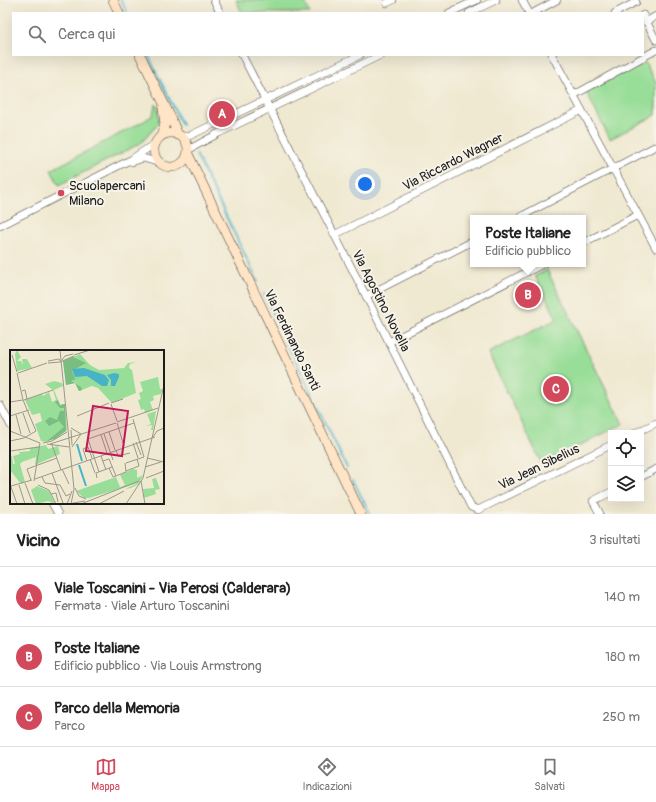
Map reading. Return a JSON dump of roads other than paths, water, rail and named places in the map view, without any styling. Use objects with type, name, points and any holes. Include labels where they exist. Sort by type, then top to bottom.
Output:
[{"type":"main road","points":[[113,0],[119,12]]},
{"type":"main road","points":[[140,56],[180,136],[185,141],[188,152],[184,162],[177,166],[168,167],[160,163],[154,151],[164,130],[165,118],[162,100]]},
{"type":"main road","points":[[159,139],[170,133],[180,136]]},
{"type":"main road","name":"Via Ferdinando Santi","points":[[188,152],[361,514]]},
{"type":"main road","points":[[177,166],[189,170],[199,177]]},
{"type":"street","points":[[214,0],[220,12]]},
{"type":"street","points":[[451,12],[477,0]]},
{"type":"street","points":[[471,12],[496,0]]},
{"type":"street","points":[[522,0],[528,12]]},
{"type":"street","points":[[535,12],[557,0]]},
{"type":"street","points":[[617,12],[636,1],[642,12]]},
{"type":"street","points":[[656,16],[644,17],[656,40]]},
{"type":"street","points":[[574,95],[656,50]]},
{"type":"street","name":"Via Agostino Novella","points":[[243,56],[366,296],[471,507],[478,510]]},
{"type":"street","points":[[180,136],[189,136],[358,56]]},
{"type":"street","points":[[188,152],[270,108],[379,56]]},
{"type":"street","points":[[553,56],[656,248]]},
{"type":"street","name":"Via Riccardo Wagner","points":[[334,235],[582,110]]},
{"type":"street","points":[[0,226],[113,167],[132,159],[159,139]]},
{"type":"street","points":[[524,215],[656,146]]},
{"type":"street","points":[[113,167],[143,158],[160,163]]},
{"type":"street","points":[[586,241],[638,215]]},
{"type":"street","points":[[366,296],[470,243]]},
{"type":"street","points":[[389,342],[536,267]]},
{"type":"street","points":[[0,405],[10,424]]},
{"type":"street","points":[[641,430],[656,423]]},
{"type":"street","name":"Via Jean Sibelius","points":[[478,510],[608,446]]},
{"type":"street","points":[[644,475],[656,469]]},
{"type":"street","points":[[600,514],[593,501],[608,494]]},
{"type":"street","points":[[53,504],[58,514]]},
{"type":"waterway","points":[[121,0],[127,12]]},
{"type":"waterway","points":[[148,56],[182,125]]},
{"type":"waterway","points":[[196,154],[258,282]]},
{"type":"waterway","points":[[264,294],[347,468]]},
{"type":"waterway","points":[[353,480],[370,514]]},
{"type":"place","name":"Viale Toscanini - Via Perosi (Calderara)","points":[[222,114]]},
{"type":"place","name":"Scuolapercani Milano","points":[[61,193]]},
{"type":"place","name":"Poste Italiane","points":[[528,295]]},
{"type":"place","name":"Parco della Memoria","points":[[556,389]]}]
